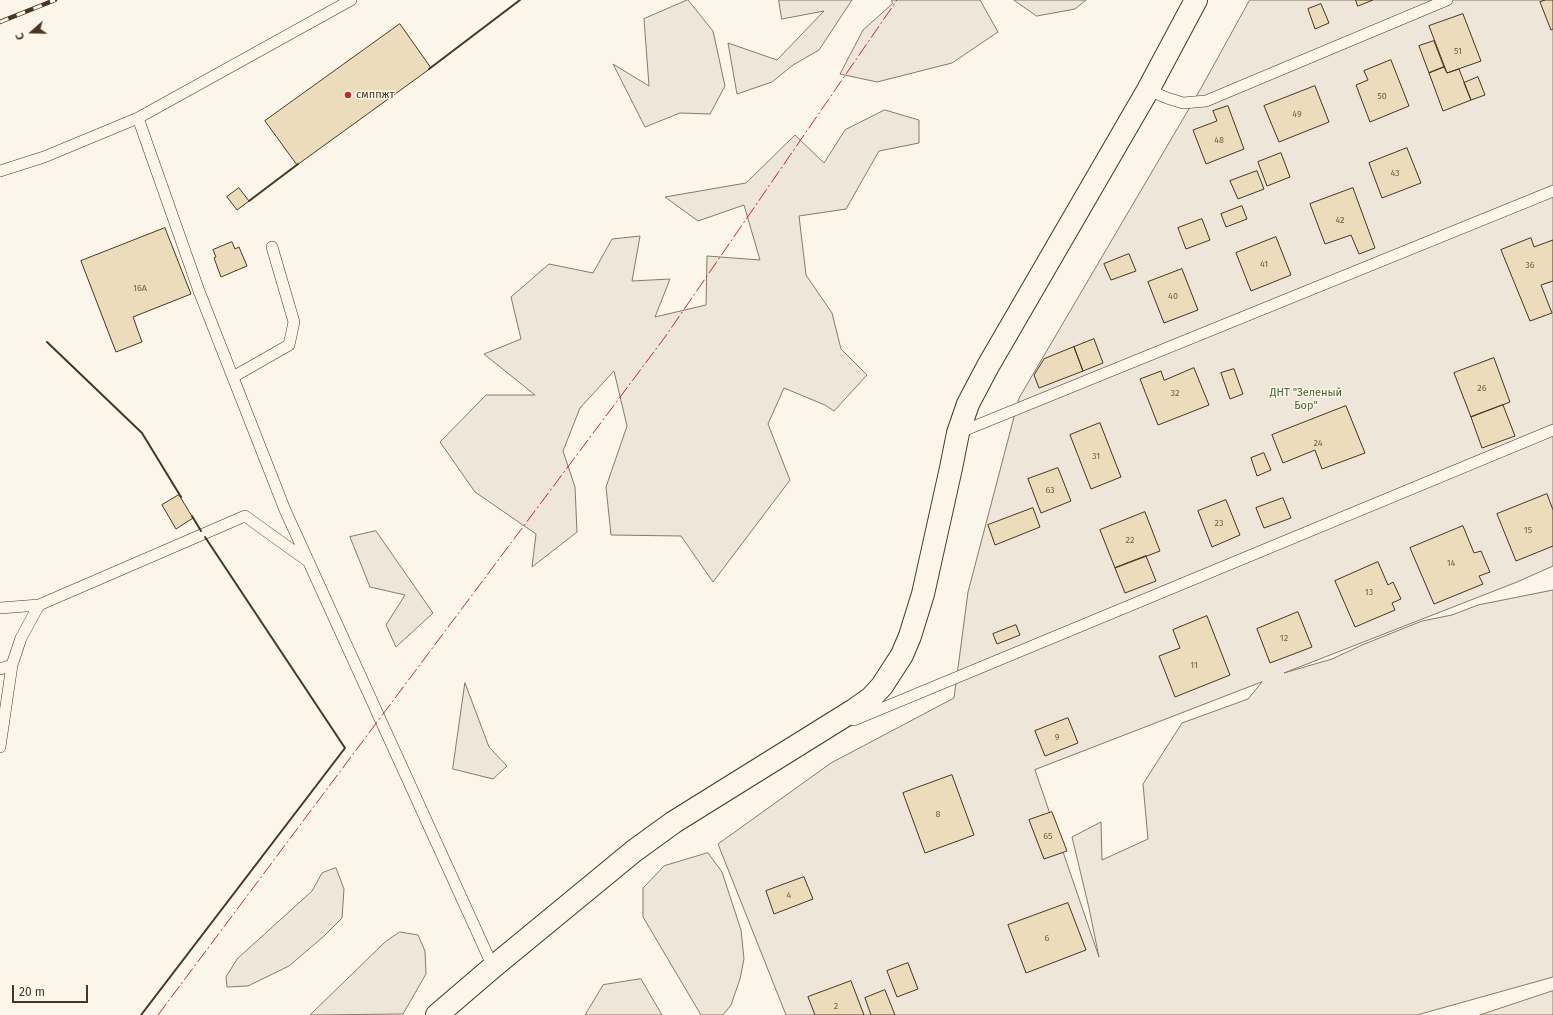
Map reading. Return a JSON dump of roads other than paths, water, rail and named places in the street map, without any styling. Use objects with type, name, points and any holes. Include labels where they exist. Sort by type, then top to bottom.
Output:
[{"type":"street","points":[[437,1015],[493,966],[639,847],[674,822],[811,738],[871,698],[882,686],[902,655],[917,618],[958,433],[968,404],[988,366],[1148,90],[1196,0]]},
{"type":"lane","points":[[0,171],[44,157],[138,118],[351,0]]},
{"type":"lane","points":[[1148,90],[1183,103],[1206,101],[1447,0]]},
{"type":"lane","points":[[138,118],[199,291],[285,510],[493,966]]},
{"type":"lane","points":[[958,433],[1553,192]]},
{"type":"lane","points":[[233,377],[289,345],[294,322],[272,247]]},
{"type":"lane","points":[[811,738],[1553,430]]},
{"type":"lane","points":[[0,608],[39,605],[245,516],[309,562]]},
{"type":"lane","points":[[0,747],[12,665],[21,638],[39,605]]},
{"type":"lane","points":[[0,669],[12,665]]},
{"type":"railway","points":[[0,22],[55,0]]},
{"type":"place","name":"смппжт","points":[[348,95]]},
{"type":"park label","name":"ДНТ \"Зеленый Бор\"","points":[[1306,399]]}]
